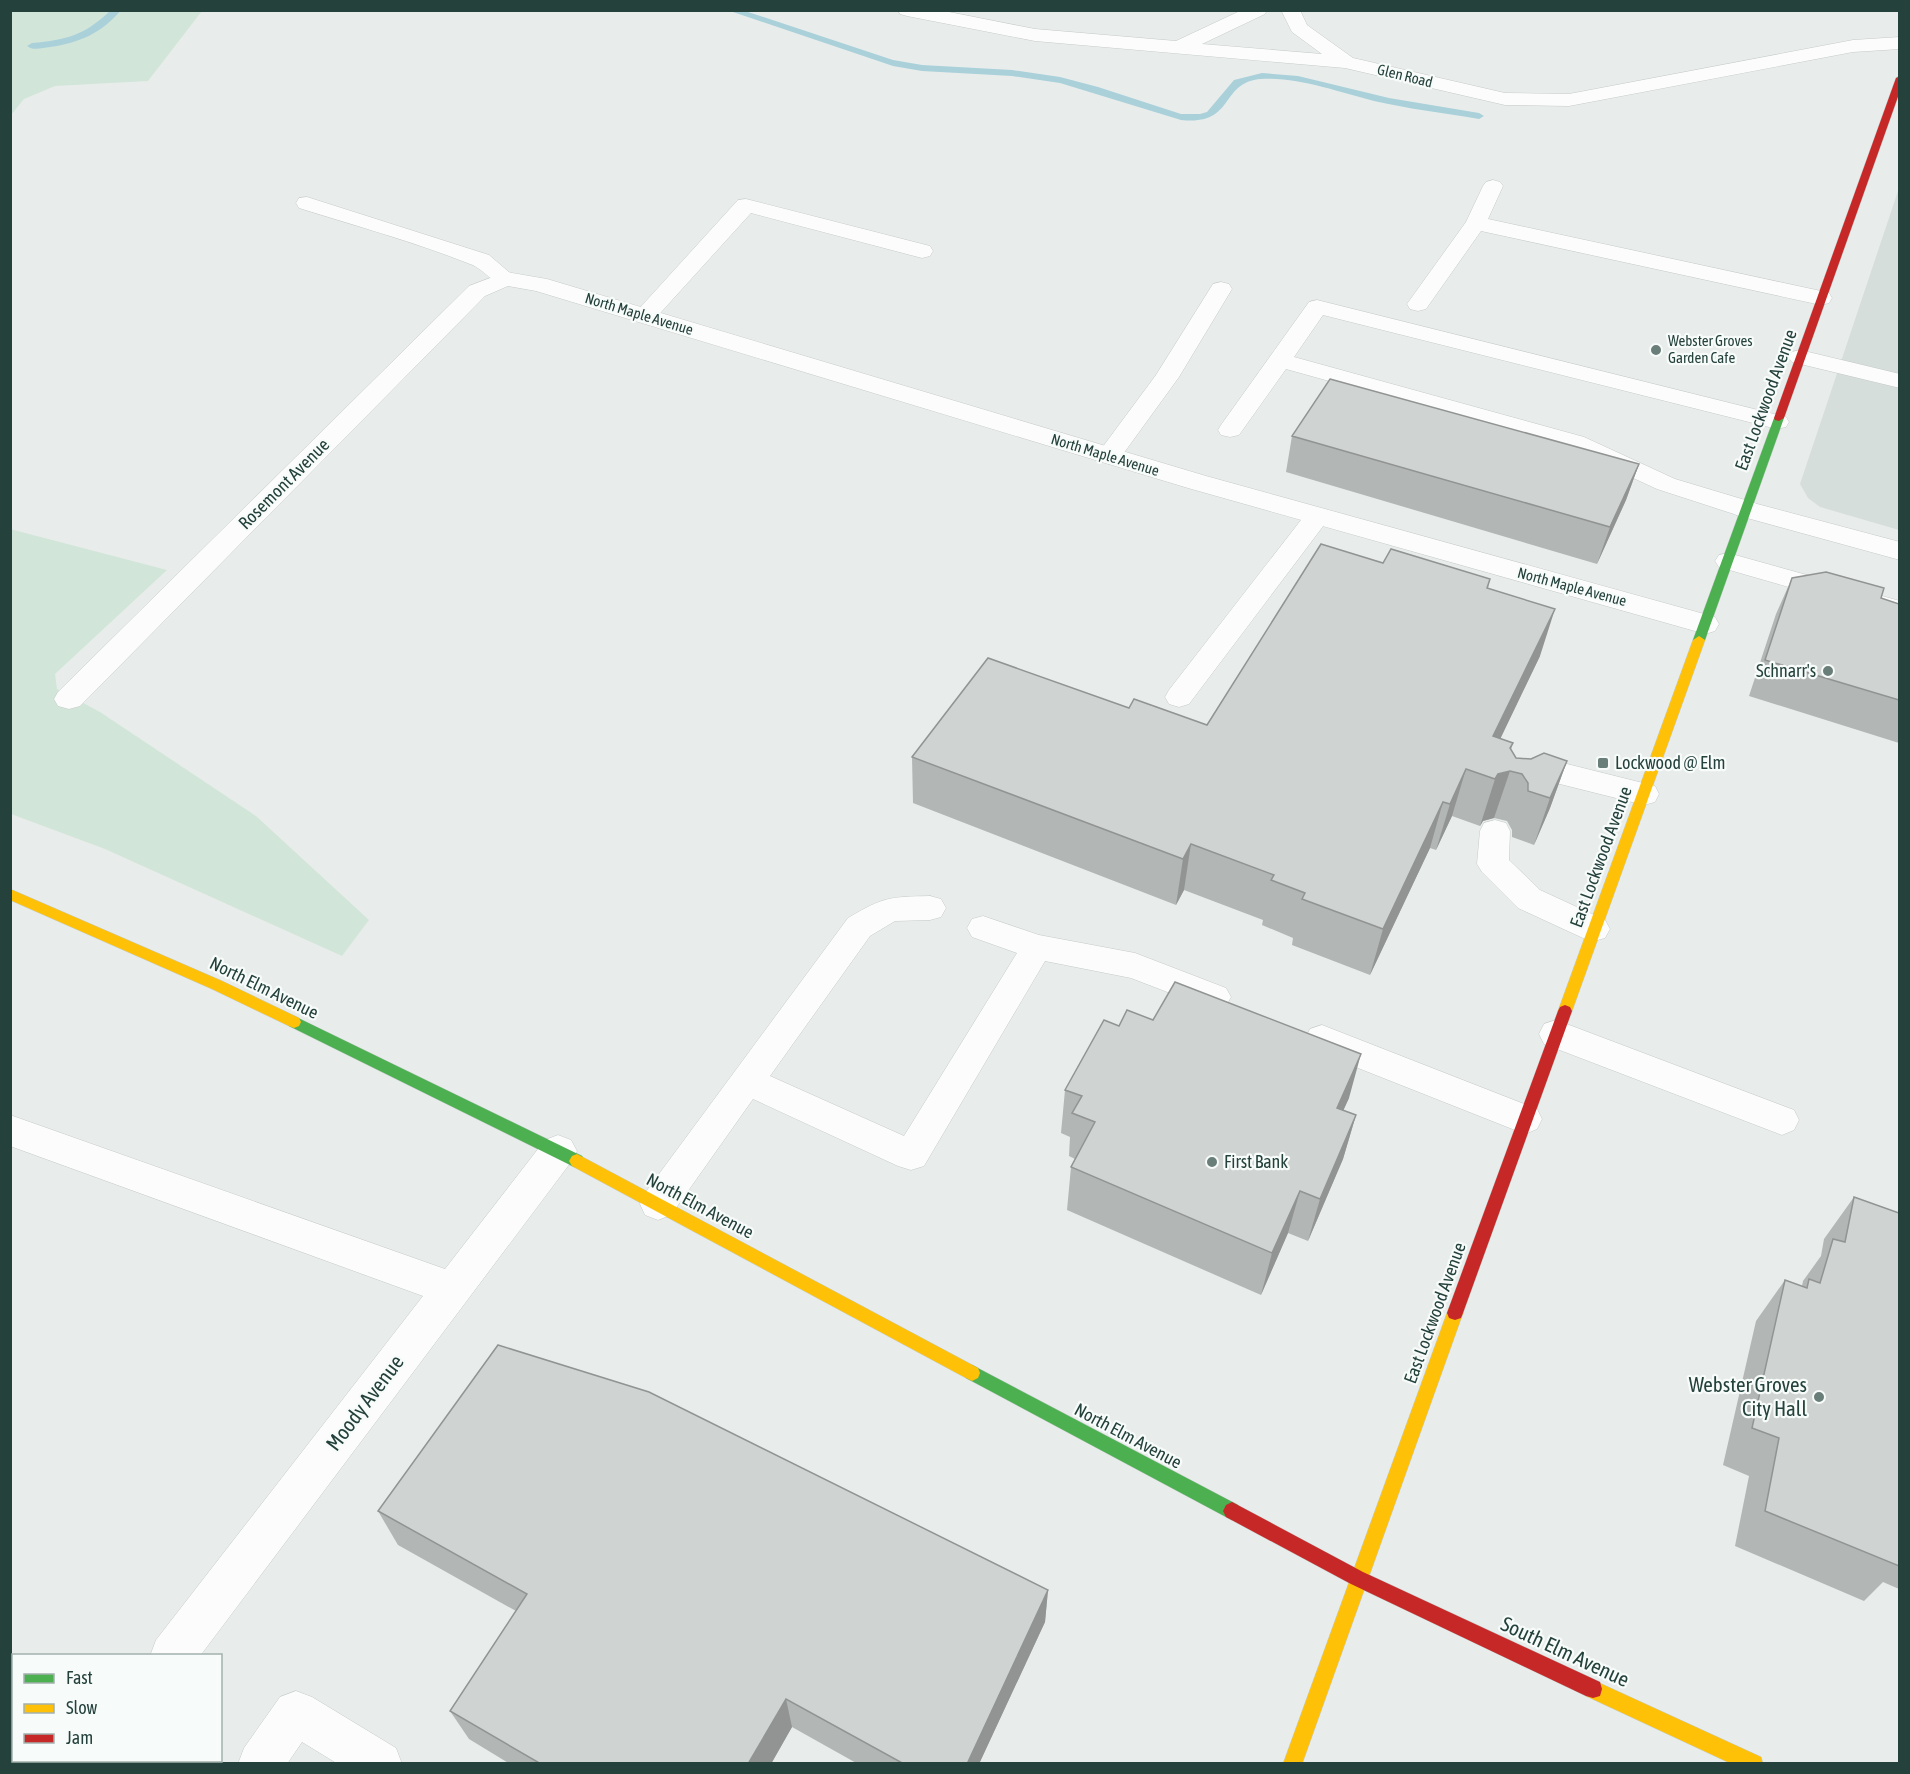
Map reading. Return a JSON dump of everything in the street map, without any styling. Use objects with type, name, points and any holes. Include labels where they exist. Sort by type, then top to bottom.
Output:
[{"type":"main road","name":"East Lockwood Avenue","points":[[1292,1764],[1357,1578],[1644,794],[1898,88]]},
{"type":"main road","name":"North Elm Avenue","points":[[10,894],[217,985],[558,1151],[1357,1578]]},
{"type":"main road","name":"South Elm Avenue","points":[[1357,1578],[1754,1764]]},
{"type":"street","name":"Glen Road","points":[[907,10],[1035,35],[1346,62],[1505,99],[1569,100],[1853,46],[1899,43]]},
{"type":"street","points":[[1177,46],[1217,31],[1258,10]]},
{"type":"street","points":[[1290,10],[1299,28],[1346,62]]},
{"type":"street","name":"North Maple Avenue","points":[[506,279],[539,284],[1317,517],[1705,624]]},
{"type":"street","name":"Rosemont Avenue","points":[[69,699],[477,291],[506,279]]},
{"type":"street","points":[[1746,509],[1899,551]]},
{"type":"street","points":[[10,1131],[452,1289]]},
{"type":"street","name":"Moody Avenue","points":[[174,1654],[558,1151]]},
{"type":"lane","points":[[1418,304],[1476,223],[1493,186]]},
{"type":"lane","points":[[307,203],[481,260],[506,279]]},
{"type":"lane","points":[[645,316],[746,205],[922,251]]},
{"type":"lane","points":[[1476,223],[1821,298]]},
{"type":"lane","points":[[1109,456],[1167,377],[1221,289]]},
{"type":"lane","points":[[1230,430],[1317,307],[1777,422]]},
{"type":"lane","points":[[1800,357],[1899,381]]},
{"type":"lane","points":[[1280,360],[1575,442],[1666,484],[1746,509]]},
{"type":"lane","points":[[1179,697],[1317,517]]},
{"type":"lane","points":[[1728,561],[1899,610]]},
{"type":"lane","points":[[1512,794],[1543,769],[1644,794]]},
{"type":"lane","points":[[1495,831],[1493,864],[1529,899],[1594,929]]},
{"type":"lane","points":[[658,1204],[859,927],[889,909],[930,908]]},
{"type":"lane","points":[[983,928],[1037,947],[1135,966],[1246,1010]]},
{"type":"lane","points":[[747,1081],[911,1155],[1037,947]]},
{"type":"lane","points":[[1290,1027],[1525,1119]]},
{"type":"lane","points":[[1556,1034],[1782,1120]]},
{"type":"lane","points":[[260,1764],[296,1713],[380,1764]]},
{"type":"shaded area","points":[[1899,188],[1899,530],[1820,507],[1808,498],[1800,484]]},
{"type":"green space","points":[[11,10],[202,11],[148,81],[55,86],[24,99],[11,115]]},
{"type":"green space","points":[[10,529],[167,570],[55,674],[57,689],[100,712],[256,816],[369,920],[342,956],[105,849],[11,814]]},
{"type":"building","points":[[1330,379],[1639,464],[1610,527],[1292,436]]},
{"type":"building","points":[[1321,544],[1383,563],[1391,549],[1490,579],[1487,588],[1555,609],[1493,736],[1513,743],[1510,748],[1516,758],[1531,759],[1544,753],[1567,761],[1550,798],[1528,791],[1528,783],[1522,774],[1510,771],[1498,774],[1495,779],[1466,769],[1450,804],[1443,802],[1383,929],[1302,899],[1305,893],[1271,880],[1274,875],[1191,844],[1183,859],[912,757],[988,658],[1129,708],[1134,699],[1207,725]]},
{"type":"building","points":[[1826,572],[1884,588],[1881,598],[1899,604],[1899,700],[1765,660],[1792,578]]},
{"type":"building","name":"First Bank","points":[[1175,982],[1361,1054],[1337,1108],[1356,1115],[1320,1199],[1300,1191],[1272,1253],[1071,1167],[1095,1122],[1072,1113],[1082,1096],[1065,1090],[1104,1020],[1119,1026],[1127,1010],[1153,1020]]},
{"type":"building","name":"Webster Groves City Hall","points":[[1854,1197],[1899,1213],[1899,1566],[1765,1511],[1779,1438],[1752,1428],[1785,1280],[1807,1288],[1809,1279],[1820,1283],[1833,1239],[1845,1242]]},
{"type":"building","points":[[498,1345],[649,1392],[1048,1590],[967,1764],[904,1764],[786,1699],[748,1764],[541,1764],[450,1711],[527,1594],[378,1511]]},
{"type":"waterway","points":[[32,46],[79,38],[97,28],[117,10]]},
{"type":"waterway","points":[[731,10],[893,63],[922,68],[1012,73],[1060,80],[1187,118],[1211,114],[1237,82],[1262,76],[1298,79],[1389,101],[1479,116]]},
{"type":"traffic: fast","points":[[1699,640],[1779,418]]},
{"type":"traffic: fast","points":[[294,1022],[577,1161]]},
{"type":"traffic: fast","points":[[972,1373],[1232,1511]]},
{"type":"traffic: slow","points":[[1565,1011],[1699,640]]},
{"type":"traffic: slow","points":[[10,894],[217,985],[294,1022]]},
{"type":"traffic: slow","points":[[577,1161],[972,1373]]},
{"type":"traffic: slow","points":[[1292,1764],[1455,1313]]},
{"type":"traffic: slow","points":[[1593,1689],[1754,1764]]},
{"type":"traffic: jam","points":[[1779,418],[1900,78]]},
{"type":"traffic: jam","points":[[1455,1313],[1565,1011]]},
{"type":"traffic: jam","points":[[1232,1511],[1357,1578],[1593,1689]]},
{"type":"place","name":"Webster Groves Garden Cafe","points":[[1656,350]]},
{"type":"place","name":"Schnarr's","points":[[1828,671]]},
{"type":"place","name":"Lockwood @ Elm","points":[[1603,763]]},
{"type":"place","name":"First Bank","points":[[1212,1162]]},
{"type":"place","name":"Webster Groves City Hall","points":[[1819,1397]]}]
